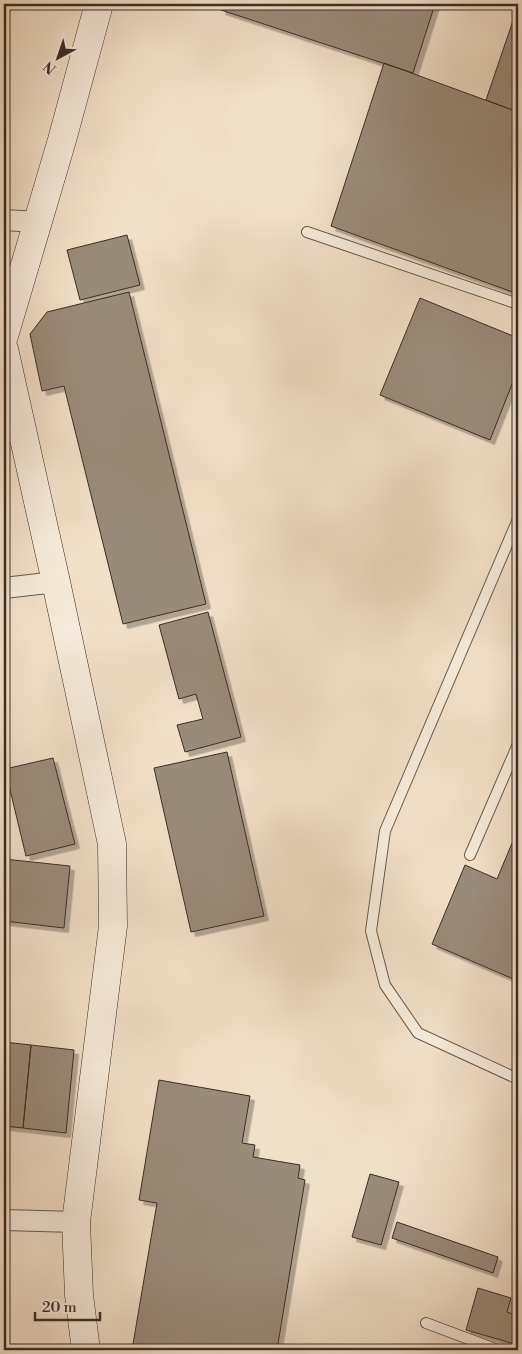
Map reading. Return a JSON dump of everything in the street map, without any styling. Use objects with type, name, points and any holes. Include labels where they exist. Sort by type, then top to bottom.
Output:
[{"type":"street","points":[[4,336],[99,4]]},
{"type":"street","points":[[4,220],[38,222]]},
{"type":"street","points":[[4,349],[112,844],[113,926],[76,1222],[79,1295],[86,1350]]},
{"type":"street","points":[[4,588],[56,582]]},
{"type":"street","points":[[4,1220],[76,1222]]},
{"type":"lane","points":[[307,232],[518,304]]},
{"type":"lane","points":[[518,519],[385,831],[371,931],[385,986],[418,1034],[518,1080]]},
{"type":"lane","points":[[470,855],[518,744]]},
{"type":"lane","points":[[426,1323],[498,1350]]},
{"type":"building","points":[[223,4],[435,4],[413,73],[221,10]]},
{"type":"building","points":[[518,6],[518,112],[486,100]]},
{"type":"building","points":[[384,63],[518,112],[518,294],[331,226]]},
{"type":"building","points":[[127,235],[140,285],[80,300],[67,250]]},
{"type":"building","points":[[129,292],[206,604],[123,624],[64,386],[42,391],[30,334],[47,312]]},
{"type":"building","points":[[420,298],[518,338],[518,369],[490,440],[380,395]]},
{"type":"building","points":[[208,612],[241,737],[185,752],[177,725],[203,719],[196,694],[179,699],[159,625]]},
{"type":"building","points":[[227,752],[264,916],[191,932],[154,768]]},
{"type":"building","points":[[53,758],[75,844],[26,856],[5,769]]},
{"type":"building","points":[[518,829],[518,981],[432,944],[465,865],[497,879]]},
{"type":"building","points":[[4,859],[70,866],[64,928],[4,921]]},
{"type":"building","points":[[4,1042],[31,1045],[23,1128],[4,1126]]},
{"type":"building","points":[[31,1045],[74,1050],[66,1133],[23,1128]]},
{"type":"building","points":[[159,1080],[250,1096],[242,1143],[255,1145],[253,1157],[300,1165],[298,1178],[305,1180],[277,1350],[132,1350],[157,1203],[139,1200]]},
{"type":"building","points":[[370,1174],[399,1182],[381,1245],[352,1237]]},
{"type":"building","points":[[397,1222],[498,1257],[493,1273],[392,1238]]},
{"type":"building","points":[[478,1288],[511,1298],[507,1312],[518,1316],[518,1345],[466,1330]]}]
